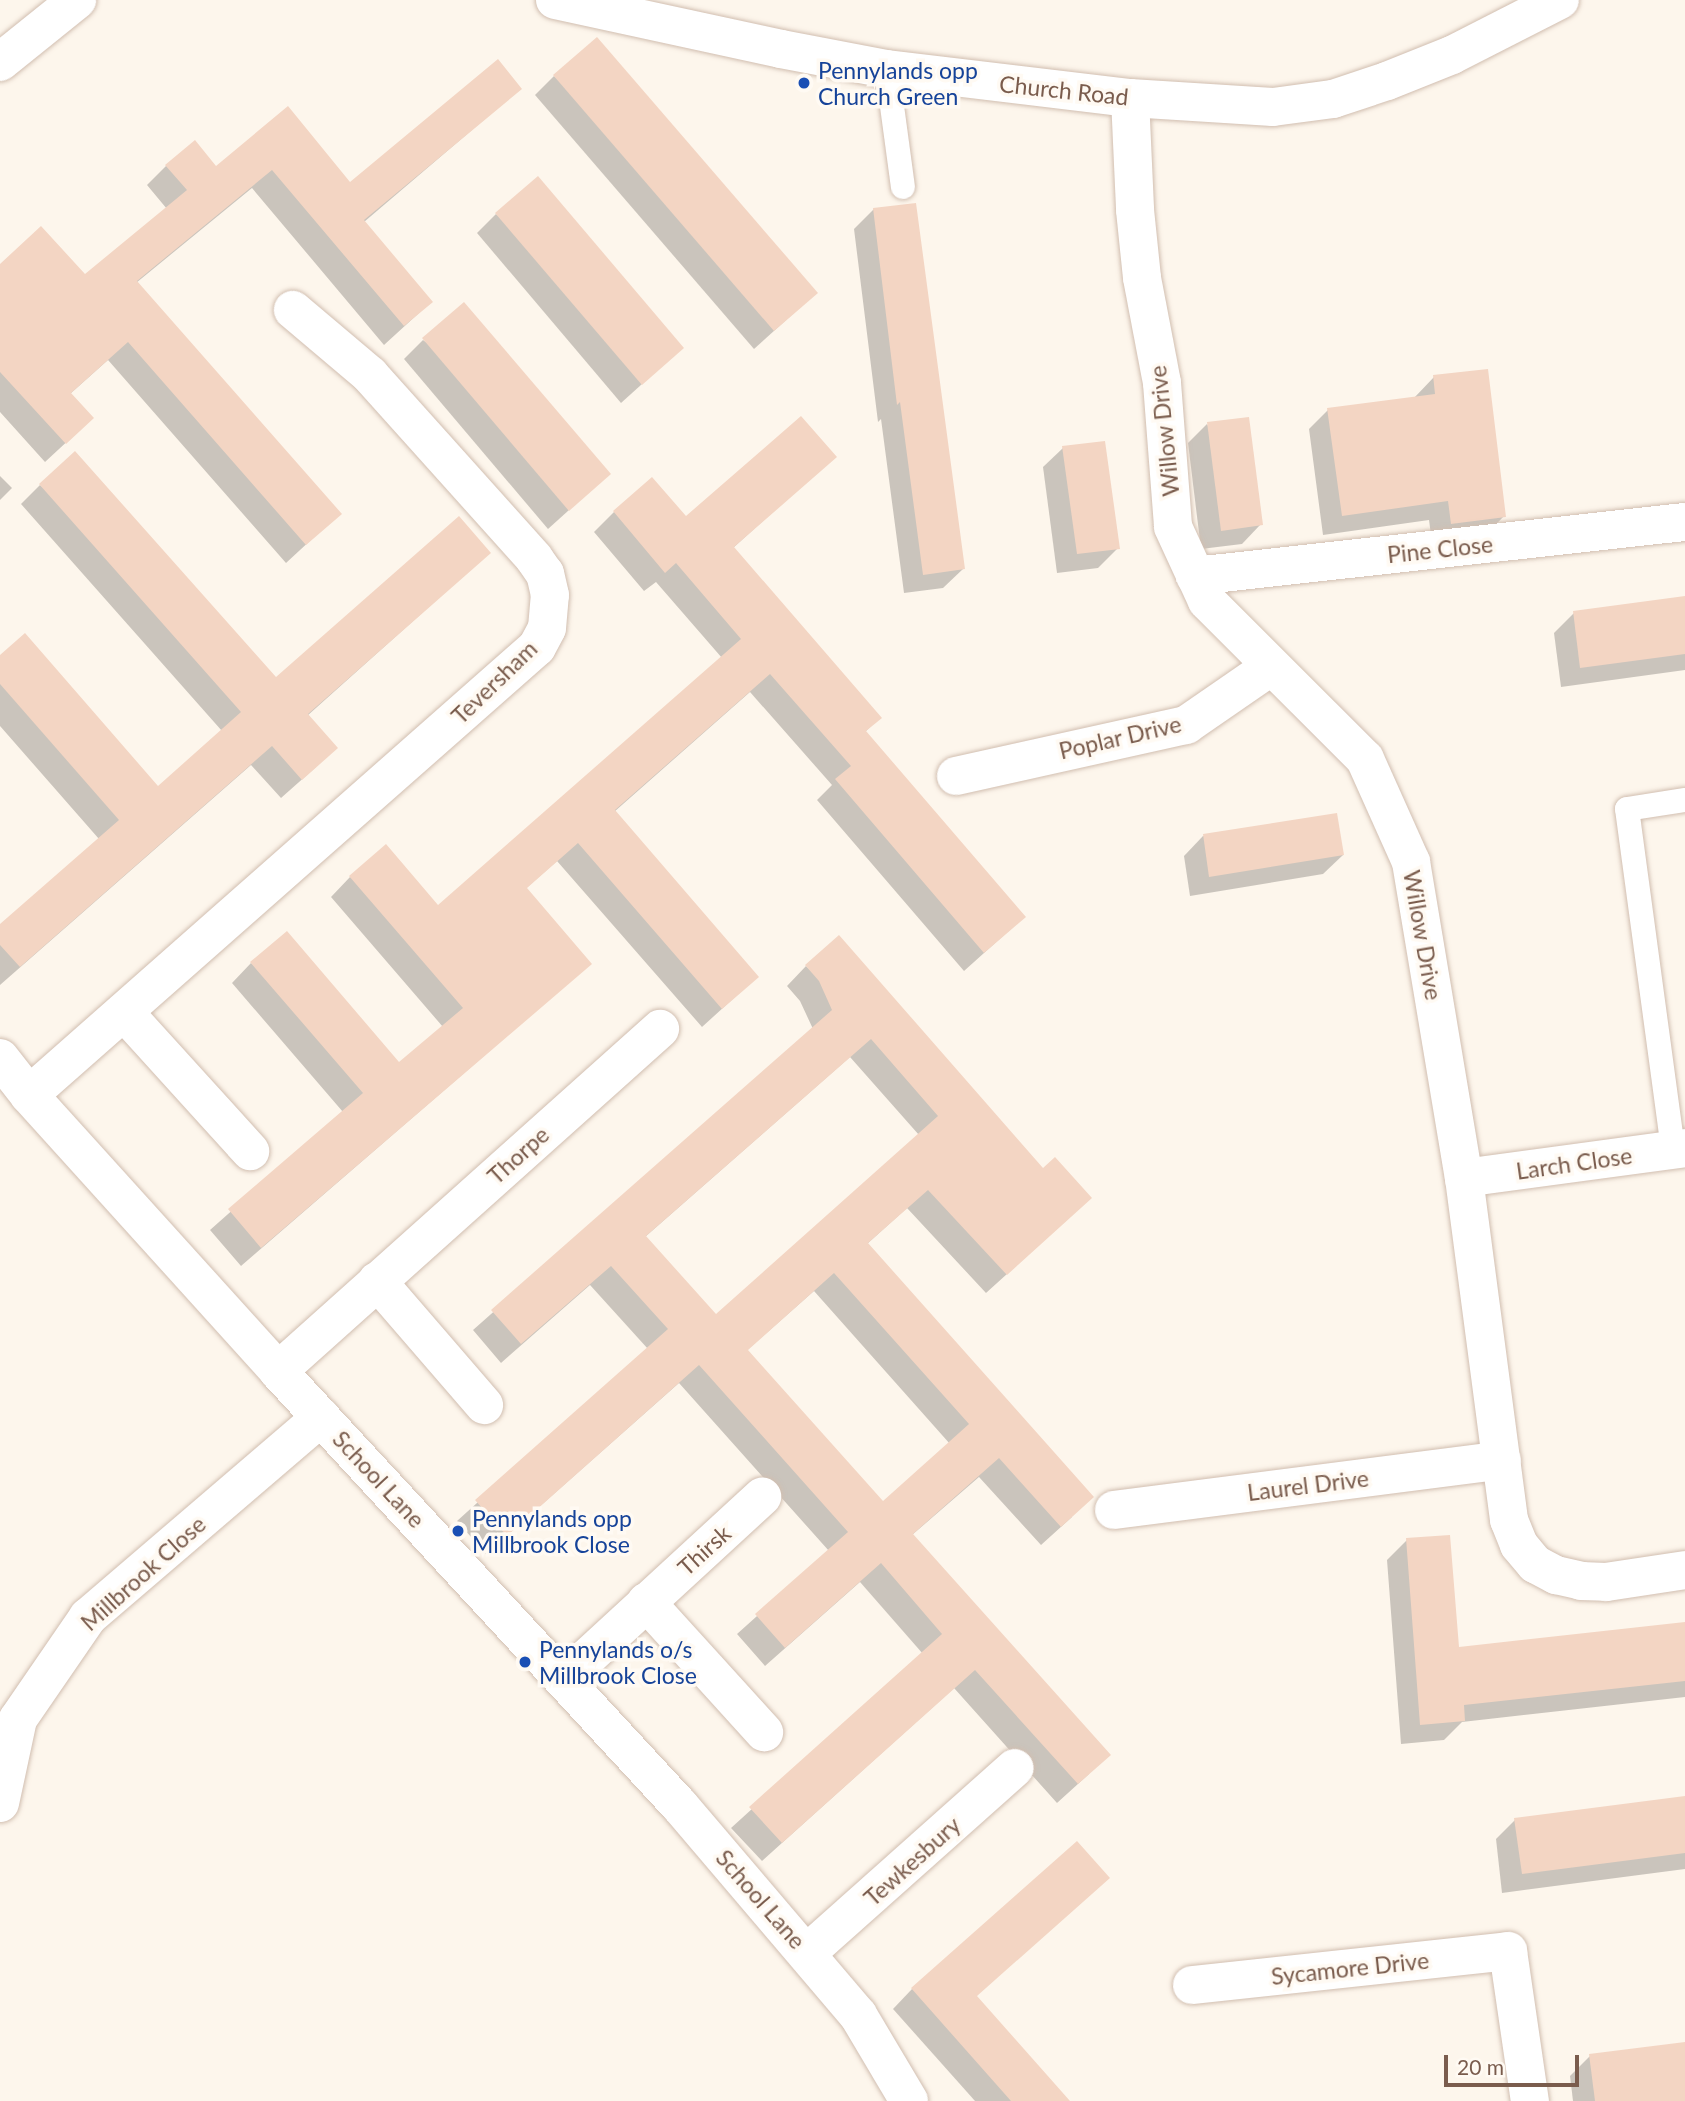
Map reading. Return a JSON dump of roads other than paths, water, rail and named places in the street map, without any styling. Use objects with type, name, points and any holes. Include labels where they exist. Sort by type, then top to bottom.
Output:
[{"type":"street","points":[[0,62],[77,0]]},
{"type":"street","name":"Church Road","points":[[555,0],[887,69],[1130,98],[1273,107],[1333,99],[1387,82],[1452,55],[1560,0]]},
{"type":"street","name":"Willow Drive","points":[[1130,98],[1136,224],[1142,278],[1162,383],[1173,527],[1207,601],[1365,760],[1411,862],[1464,1178],[1509,1520],[1520,1545],[1535,1563],[1556,1575],[1581,1581],[1606,1582],[1685,1570]]},
{"type":"street","name":"Teversham","points":[[29,1095],[537,647],[547,628],[550,595],[544,574],[534,558],[370,375],[293,310]]},
{"type":"street","name":"Pine Close","points":[[1195,576],[1685,522]]},
{"type":"street","name":"Poplar Drive","points":[[956,776],[1186,725],[1270,667]]},
{"type":"street","points":[[124,1012],[250,1151]]},
{"type":"street","name":"Thorpe","points":[[278,1371],[660,1029]]},
{"type":"street","name":"School Lane","points":[[0,1058],[29,1095],[278,1371],[565,1678],[807,1953],[858,2015],[909,2101]]},
{"type":"street","name":"Larch Close","points":[[1464,1178],[1679,1148]]},
{"type":"street","points":[[377,1281],[484,1405]]},
{"type":"street","name":"Millbrook Close","points":[[0,1802],[18,1719],[88,1616],[321,1417]]},
{"type":"street","name":"Laurel Drive","points":[[1114,1510],[1502,1460]]},
{"type":"street","name":"Thirsk","points":[[565,1678],[762,1497]]},
{"type":"street","points":[[646,1602],[764,1732]]},
{"type":"street","name":"Tewkesbury","points":[[807,1953],[1015,1768]]},
{"type":"street","name":"Sycamore Drive","points":[[1192,1985],[1508,1951],[1530,2101]]},
{"type":"lane","points":[[887,69],[903,187]]},
{"type":"lane","points":[[1679,1148],[1627,809],[1685,800]]},
{"type":"place","name":"Pennylands opp Church Green","points":[[804,83]]},
{"type":"place","name":"Pennylands opp Millbrook Close","points":[[458,1531]]},
{"type":"place","name":"Pennylands o/s Millbrook Close","points":[[525,1662]]}]
